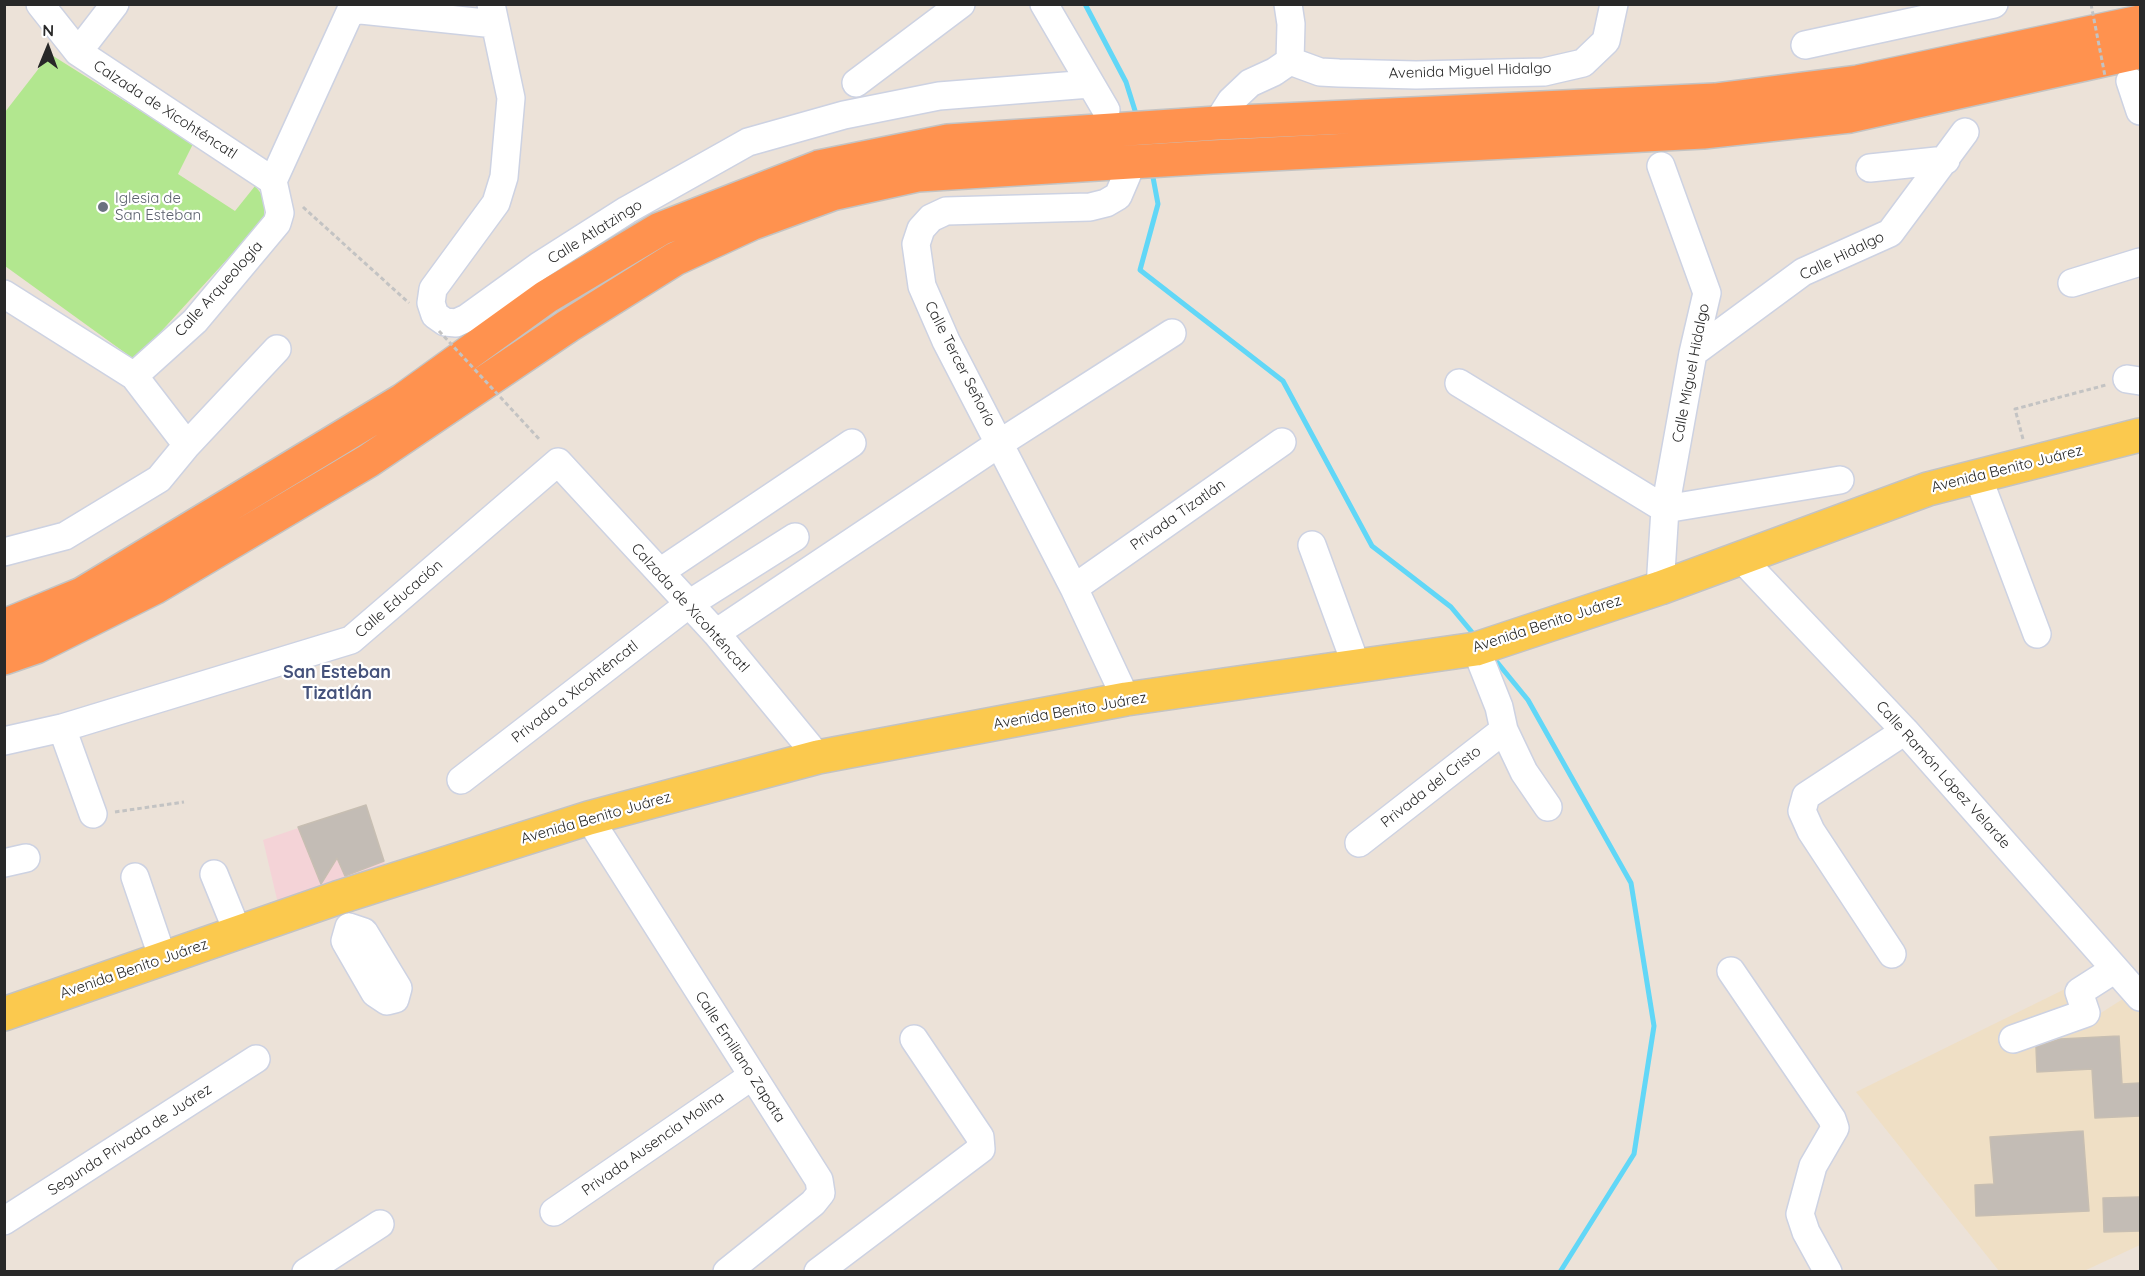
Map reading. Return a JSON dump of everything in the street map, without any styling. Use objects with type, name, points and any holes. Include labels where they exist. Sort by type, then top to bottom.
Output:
[{"type":"highway","points":[[4,626],[82,594],[403,400],[546,297],[660,229],[724,202],[819,167],[948,141],[1217,123],[1715,100],[1858,82],[2140,22]]},
{"type":"highway","points":[[4,658],[36,647],[154,588],[368,461],[568,326],[675,259],[753,223],[832,194],[918,175],[1212,157],[1702,132],[1850,116],[2125,70]]},
{"type":"main road","name":"Avenida Benito Juárez","points":[[4,1014],[238,933],[343,913],[589,818],[818,757],[1126,699],[1476,649],[1660,588],[1928,489],[2140,435]]},
{"type":"street","name":"Calzada de Xicohténcatl","points":[[40,4],[78,52],[273,181]]},
{"type":"street","points":[[78,52],[114,4]]},
{"type":"street","points":[[856,83],[961,4]]},
{"type":"street","points":[[1044,4],[1106,110]]},
{"type":"street","points":[[1217,123],[1231,101],[1250,83],[1274,72],[1290,61],[1291,24],[1288,4]]},
{"type":"street","name":"Avenida Miguel Hidalgo","points":[[1290,61],[1320,72],[1339,73],[1416,75],[1544,72],[1583,63],[1606,41],[1614,4]]},
{"type":"street","points":[[1805,45],[1994,4]]},
{"type":"street","points":[[273,181],[350,12],[361,10],[493,14]]},
{"type":"street","name":"Calle Atlatzingo","points":[[493,14],[511,98],[504,177],[496,203],[434,289],[431,303],[435,315],[445,322],[456,323],[467,318],[539,266],[627,210],[748,142],[844,115],[939,96],[1090,84]]},
{"type":"street","points":[[2125,70],[2140,111]]},
{"type":"street","name":"Calle Hidalgo","points":[[1693,353],[1803,272],[1890,233],[1965,132]]},
{"type":"street","points":[[1870,168],[1946,160]]},
{"type":"street","name":"Calle Miguel Hidalgo","points":[[1660,588],[1665,509],[1693,353],[1707,293],[1661,166]]},
{"type":"street","name":"Calle Tercer Señorío","points":[[1126,699],[1074,588],[946,341],[922,286],[916,244],[921,229],[931,218],[946,211],[1090,207],[1118,196],[1128,175]]},
{"type":"street","name":"Calle Arqueología","points":[[134,376],[195,321],[277,223],[280,213],[273,181]]},
{"type":"street","points":[[2072,283],[2140,262]]},
{"type":"street","points":[[4,294],[134,376],[187,445]]},
{"type":"street","points":[[716,633],[1000,443],[1172,333]]},
{"type":"street","points":[[4,552],[65,536],[159,479],[187,445],[277,349]]},
{"type":"street","points":[[1459,383],[1665,509],[1840,480]]},
{"type":"street","name":"Privada Tizatlán","points":[[1074,588],[1282,442]]},
{"type":"street","points":[[660,572],[852,443]]},
{"type":"street","name":"Calzada de Xicohténcatl","points":[[558,462],[716,633],[818,757]]},
{"type":"street","name":"Calle Educación","points":[[4,741],[62,728],[351,640],[558,462]]},
{"type":"street","points":[[1978,477],[2037,634]]},
{"type":"street","name":"Privada a Xicohténcatl","points":[[461,780],[689,604],[795,537]]},
{"type":"street","points":[[1312,545],[1356,665]]},
{"type":"street","name":"Calle Ramón López Velarde","points":[[1740,557],[1905,731],[2140,997]]},
{"type":"street","points":[[1476,649],[1499,707],[1504,730],[1524,772],[1548,807]]},
{"type":"street","points":[[62,728],[93,814]]},
{"type":"street","name":"Privada del Cristo","points":[[1359,843],[1504,730]]},
{"type":"street","points":[[1892,954],[1811,831],[1803,811],[1806,796],[1905,731]]},
{"type":"street","name":"Calle Emiliano Zapata","points":[[589,818],[819,1180],[821,1193],[813,1203],[727,1272]]},
{"type":"street","points":[[214,874],[238,933]]},
{"type":"street","points":[[135,877],[163,959]]},
{"type":"street","points":[[2013,1040],[2086,1013],[2079,992],[2115,969]]},
{"type":"street","points":[[1731,971],[1832,1119],[1835,1128],[1813,1166],[1800,1214],[1806,1232],[1828,1272]]},
{"type":"street","points":[[818,1272],[981,1149],[980,1137],[914,1039]]},
{"type":"street","name":"Segunda Privada de Juárez","points":[[4,1221],[256,1059]]},
{"type":"street","name":"Privada Ausencia Molina","points":[[555,1212],[752,1076]]},
{"type":"street","points":[[306,1272],[380,1224]]},
{"type":"path","points":[[2091,4],[2125,70]]},
{"type":"path","points":[[273,181],[410,304]]},
{"type":"path","points":[[439,331],[540,440]]},
{"type":"path","points":[[2030,464],[2015,409],[2134,380]]},
{"type":"path","points":[[93,814],[184,802]]},
{"type":"shaded area","points":[[366,805],[389,877],[280,912],[263,840]]},
{"type":"shaded area","points":[[2067,988],[2096,1016],[2126,997],[2140,1013],[2140,1245],[2084,1271],[1999,1271],[1856,1092]]},
{"type":"green space","points":[[50,54],[193,144],[178,174],[235,211],[255,186],[264,197],[264,219],[135,360],[5,266],[5,112]]},
{"type":"building","points":[[366,805],[384,861],[345,876],[337,858],[321,884],[298,827]]},
{"type":"building","points":[[2119,1036],[2122,1084],[2140,1083],[2140,1116],[2095,1118],[2092,1069],[2037,1072],[2036,1047],[2060,1039]]},
{"type":"building","points":[[2083,1131],[2089,1211],[1976,1216],[1975,1185],[1994,1184],[1990,1137]]},
{"type":"building","points":[[2140,1197],[2140,1231],[2104,1232],[2103,1198]]},
{"type":"waterway","points":[[1085,4],[1126,82],[1137,117]]},
{"type":"waterway","points":[[1152,172],[1158,204],[1140,270],[1283,381],[1372,546],[1451,607],[1476,637]]},
{"type":"waterway","points":[[1492,656],[1528,700],[1631,883],[1654,1026],[1634,1154],[1560,1272]]},
{"type":"place","name":"Iglesia de San Esteban","points":[[103,207]]},
{"type":"district","name":"San Esteban Tizatlán","points":[[337,683]]}]
